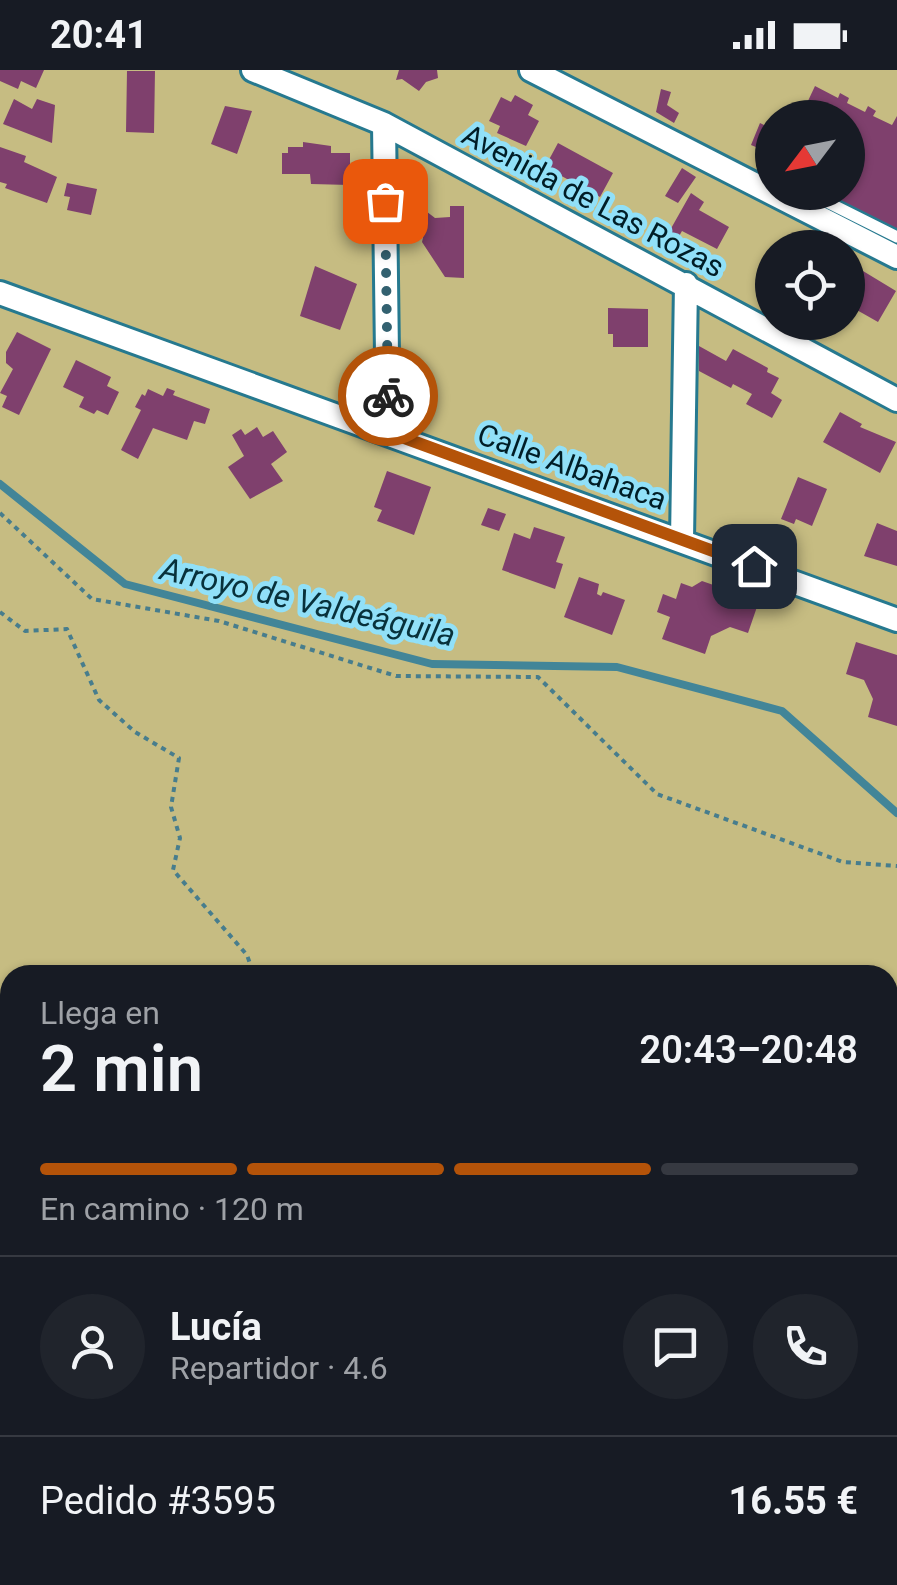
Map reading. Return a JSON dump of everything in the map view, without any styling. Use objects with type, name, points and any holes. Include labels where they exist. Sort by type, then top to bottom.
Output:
[{"type":"street","name":"Avenida de Las Rozas","points":[[254,70],[384,124],[897,400]]},
{"type":"street","points":[[531,70],[897,257]]},
{"type":"street","points":[[384,124],[388,432]]},
{"type":"street","points":[[682,540],[686,284]]},
{"type":"street","name":"Calle Albahaca","points":[[0,293],[897,620]]},
{"type":"lane","points":[[844,210],[897,236]]},
{"type":"path","points":[[0,513],[92,599],[219,621],[396,676],[538,677],[658,794],[844,862],[897,866]]},
{"type":"path","points":[[0,612],[25,631],[67,629],[99,700],[135,732],[178,758],[172,808],[180,838],[173,870],[247,955],[250,965]]},
{"type":"shaded area","points":[[0,70],[897,70],[897,965],[0,965]]},
{"type":"building","points":[[0,70],[44,70],[36,88],[21,81],[18,89],[0,81]]},
{"type":"building","points":[[399,70],[437,70],[438,78],[426,82],[419,91],[402,79],[396,80]]},
{"type":"building","points":[[127,71],[155,71],[154,133],[126,132]]},
{"type":"building","points":[[815,86],[838,98],[840,93],[849,98],[848,100],[808,100]]},
{"type":"building","points":[[661,89],[671,92],[667,105],[679,113],[674,123],[656,112]]},
{"type":"building","points":[[515,95],[533,105],[528,115],[539,121],[526,146],[497,133],[500,126],[489,121],[501,97],[511,102]]},
{"type":"building","points":[[14,99],[32,109],[37,99],[55,105],[52,143],[3,124]]},
{"type":"building","points":[[225,106],[252,111],[237,154],[211,144]]},
{"type":"building","points":[[868,106],[876,111],[873,116],[892,125],[897,116],[897,230],[856,210],[865,210]]},
{"type":"building","points":[[303,142],[331,146],[331,153],[350,153],[350,185],[311,184],[310,174],[282,174],[282,153],[288,153],[288,147],[303,147]]},
{"type":"building","points":[[558,143],[613,173],[600,197],[545,167]]},
{"type":"building","points":[[0,147],[26,156],[24,162],[57,177],[47,203],[5,188],[7,184],[0,182]]},
{"type":"building","points":[[682,168],[696,177],[678,203],[665,196]]},
{"type":"building","points":[[67,183],[97,189],[91,215],[67,210]]},
{"type":"building","points":[[691,193],[704,202],[699,210],[729,227],[717,249],[682,231],[678,238],[669,232]]},
{"type":"building","points":[[418,205],[435,218],[450,217],[450,206],[464,206],[464,278],[445,277],[422,242],[425,229],[417,229]]},
{"type":"building","points":[[315,266],[357,284],[340,330],[300,316]]},
{"type":"building","points":[[865,272],[896,291],[878,322],[865,315]]},
{"type":"building","points":[[608,308],[648,309],[648,347],[613,347],[613,334],[608,334]]},
{"type":"building","points":[[17,332],[51,349],[19,415],[2,407],[7,396],[0,393],[13,369],[6,363],[6,352]]},
{"type":"building","points":[[699,346],[726,361],[733,349],[779,378],[771,393],[782,400],[772,418],[746,404],[752,394],[699,371]]},
{"type":"building","points":[[76,360],[111,377],[107,386],[119,392],[108,415],[79,407],[84,397],[63,387]]},
{"type":"building","points":[[167,388],[175,391],[173,395],[210,409],[205,424],[194,421],[187,440],[153,428],[138,459],[121,450],[141,410],[135,407],[142,394],[145,396],[148,389],[163,396]]},
{"type":"building","points":[[840,412],[862,424],[860,427],[896,442],[880,473],[823,442]]},
{"type":"building","points":[[257,427],[263,437],[273,431],[287,452],[271,464],[283,481],[250,499],[228,467],[244,456],[232,435],[241,429],[245,435]]},
{"type":"building","points":[[387,471],[431,487],[414,535],[377,521],[382,510],[374,507]]},
{"type":"building","points":[[798,477],[827,489],[812,526],[796,519],[794,524],[781,519]]},
{"type":"building","points":[[488,508],[506,514],[499,531],[481,525]]},
{"type":"building","points":[[877,523],[897,531],[897,566],[864,556]]},
{"type":"building","points":[[534,527],[565,537],[556,562],[563,564],[555,589],[502,570],[514,533],[530,539]]},
{"type":"building","points":[[579,577],[599,584],[597,594],[601,596],[603,592],[625,600],[612,635],[564,617]]},
{"type":"building","points":[[702,581],[759,601],[748,633],[730,627],[711,636],[705,654],[662,639],[670,617],[657,612],[663,594],[676,599],[681,583],[692,587]]},
{"type":"building","points":[[856,642],[897,655],[897,726],[868,717],[873,699],[864,680],[846,674]]},
{"type":"waterway","name":"Arroyo de Valdeáguila","points":[[0,484],[125,584],[432,664],[617,667],[782,711],[897,813]]},
{"type":"way so far","points":[[385,201],[388,396]]},
{"type":"route","points":[[388,396],[388,432],[754,566]]}]
